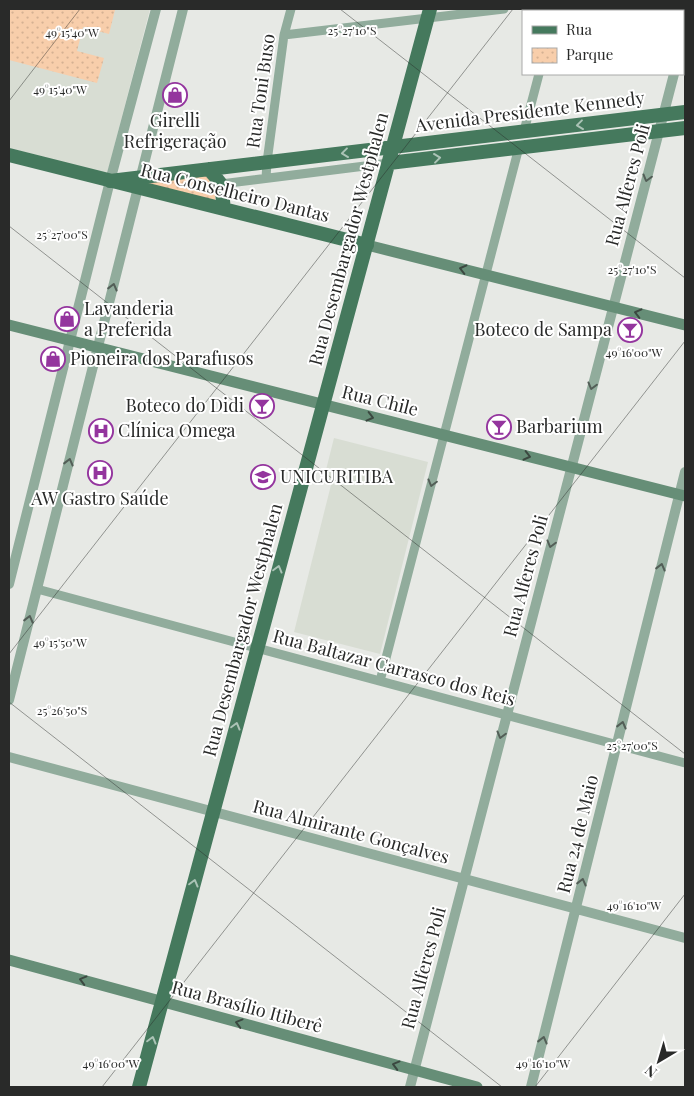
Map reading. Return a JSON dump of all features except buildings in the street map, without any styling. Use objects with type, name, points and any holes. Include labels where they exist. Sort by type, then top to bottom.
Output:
[{"type":"main road","name":"Rua Desembargador Westphalen","points":[[139,1087],[429,14]]},
{"type":"main road","name":"Avenida Presidente Kennedy","points":[[140,182],[209,169],[685,112]]},
{"type":"main road","points":[[599,122],[600,138]]},
{"type":"main road","name":"Avenida Presidente Kennedy","points":[[389,163],[685,128]]},
{"type":"main road","points":[[476,137],[478,153]]},
{"type":"main road","name":"Rua Conselheiro Dantas","points":[[9,155],[110,181],[140,182],[224,209],[685,325]]},
{"type":"main road","points":[[209,169],[222,184],[224,209]]},
{"type":"main road","name":"Rua Chile","points":[[9,325],[682,496]]},
{"type":"main road","name":"Rua Brasílio Itiberê","points":[[9,960],[477,1087]]},
{"type":"street","points":[[9,582],[110,181],[156,9]]},
{"type":"street","points":[[9,700],[184,9]]},
{"type":"street","name":"Rua Toni Buso","points":[[266,178],[266,162],[284,36],[292,9]]},
{"type":"street","points":[[284,36],[429,14],[504,9]]},
{"type":"street","points":[[524,131],[538,75]]},
{"type":"street","name":"Rua Alferes Poli","points":[[410,1087],[674,75]]},
{"type":"street","points":[[380,681],[519,147]]},
{"type":"street","name":"Avenida Presidente Kennedy","points":[[222,184],[389,163]]},
{"type":"street","name":"Rua 24 de Maio","points":[[531,1087],[682,496],[685,472]]},
{"type":"street","name":"Rua Baltazar Carrasco dos Reis","points":[[37,589],[685,764]]},
{"type":"street","name":"Rua Almirante Gonçalves","points":[[9,757],[685,938]]},
{"type":"shaded area","points":[[9,9],[150,9],[107,174],[9,148]]},
{"type":"shaded area","points":[[334,438],[428,462],[380,654],[294,632],[332,481],[324,478]]},
{"type":"green space","points":[[9,9],[115,10],[109,34],[83,27],[77,51],[104,58],[97,83],[9,60]]},
{"type":"green space","points":[[204,175],[214,187],[216,194],[215,202],[147,185],[148,182]]},
{"type":"place","name":"Girelli Refrigeração","points":[[175,95]]},
{"type":"place","name":"Lavanderia a Preferida","points":[[67,319]]},
{"type":"place","name":"Boteco de Sampa","points":[[630,330]]},
{"type":"place","name":"Pioneira dos Parafusos","points":[[53,359]]},
{"type":"place","name":"Boteco do Didi","points":[[262,406]]},
{"type":"place","name":"Barbarium","points":[[499,427]]},
{"type":"place","name":"Clínica Omega","points":[[101,431]]},
{"type":"place","name":"AW Gastro Saúde","points":[[100,473]]},
{"type":"place","name":"UNICURITIBA","points":[[263,477]]}]
